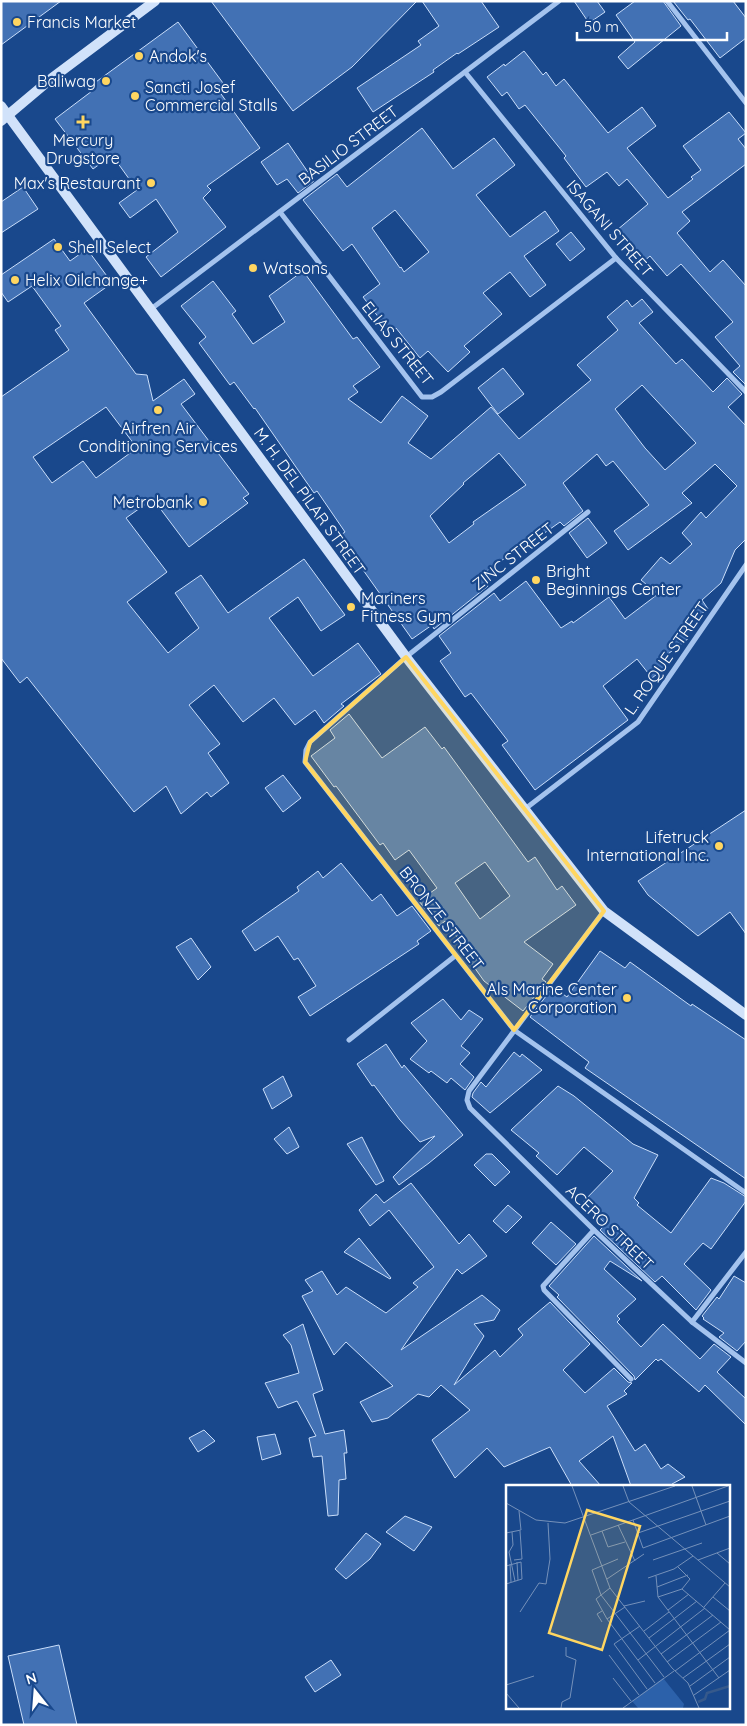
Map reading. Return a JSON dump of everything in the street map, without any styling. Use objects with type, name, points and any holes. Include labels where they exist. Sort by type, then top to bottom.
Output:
[{"type":"main road","points":[[5,118],[52,78],[155,1]]},
{"type":"main road","name":"M. H. DEL PILAR STREET","points":[[1,106],[5,118],[151,309],[406,657],[604,911],[746,1015]]},
{"type":"street","name":"BASILIO STREET","points":[[151,309],[559,1]]},
{"type":"street","points":[[667,1],[746,103]]},
{"type":"street","name":"ISAGANI STREET","points":[[465,72],[616,258],[746,392]]},
{"type":"street","name":"ELIAS STREET","points":[[280,212],[422,397],[432,397],[441,392],[616,258]]},
{"type":"street","name":"ZINC STREET","points":[[406,657],[588,512]]},
{"type":"street","name":"L. ROQUE STREET","points":[[525,809],[638,722],[746,565]]},
{"type":"street","name":"BRONZE STREET","points":[[406,657],[310,742],[306,750],[305,762],[514,1030],[746,1193]]},
{"type":"street","points":[[514,1030],[604,911]]},
{"type":"street","points":[[349,1040],[455,956]]},
{"type":"street","name":"ACERO STREET","points":[[514,1030],[470,1091],[467,1100],[470,1108],[594,1230],[692,1322],[746,1363]]},
{"type":"street","points":[[594,1230],[543,1286],[544,1290],[632,1379]]},
{"type":"street","points":[[692,1322],[746,1252]]},
{"type":"highlighted area","points":[[406,657],[604,911],[514,1030],[305,762],[310,742]]},
{"type":"building","name":"Francis Market","points":[[1,1],[61,1],[1,45]]},
{"type":"building","points":[[211,1],[417,1],[352,67],[293,111]]},
{"type":"building","points":[[422,1],[481,1],[499,27],[457,53],[433,70],[434,72],[373,112],[357,88],[421,45],[418,41],[439,26]]},
{"type":"building","points":[[574,1],[597,1],[605,12],[589,23]]},
{"type":"building","points":[[635,1],[663,1],[681,26],[628,69],[618,57],[635,42],[616,15]]},
{"type":"building","points":[[673,1],[733,1],[746,18],[746,38],[720,58],[690,19],[688,20]]},
{"type":"building","points":[[178,22],[223,83],[216,87],[260,148],[207,186],[211,190],[203,198],[226,227],[161,277],[146,257],[178,232],[156,199],[130,218],[119,203],[137,190],[112,155],[93,169],[55,119],[92,91],[89,87]]},
{"type":"building","points":[[524,51],[543,75],[546,72],[556,86],[564,79],[608,133],[642,107],[656,126],[627,148],[668,198],[693,179],[691,177],[701,170],[683,146],[729,112],[746,133],[738,139],[746,149],[746,164],[682,212],[690,221],[677,233],[710,272],[723,260],[746,286],[746,385],[733,372],[740,366],[715,337],[733,322],[681,264],[667,276],[650,256],[643,262],[617,230],[648,204],[627,179],[619,186],[607,172],[586,187],[564,158],[566,156],[525,105],[519,109],[507,92],[502,96],[487,77]]},
{"type":"building","points":[[422,128],[453,169],[494,138],[515,165],[476,195],[510,237],[545,211],[559,231],[524,256],[546,285],[530,297],[510,272],[483,293],[502,314],[464,346],[470,352],[448,372],[428,351],[420,358],[396,328],[391,332],[363,297],[380,284],[352,244],[343,251],[303,200],[337,174],[347,187]],"holes":[[[395,210],[429,252],[404,272],[372,228]]]},
{"type":"building","points":[[288,143],[314,181],[298,193],[287,179],[277,185],[261,162]]},
{"type":"building","points":[[23,187],[38,209],[1,233],[1,202]]},
{"type":"building","points":[[571,232],[585,249],[570,261],[556,244]]},
{"type":"building","points":[[54,239],[70,261],[87,249],[112,283],[84,303],[136,374],[147,375],[153,401],[184,379],[195,394],[181,404],[249,494],[243,498],[248,503],[189,547],[153,499],[126,518],[167,572],[127,602],[168,653],[199,628],[175,593],[201,575],[228,613],[304,559],[345,615],[321,631],[298,597],[269,618],[313,676],[358,643],[381,674],[341,704],[344,706],[324,723],[315,710],[295,725],[274,698],[243,722],[214,685],[189,705],[220,744],[208,753],[229,783],[211,797],[207,792],[181,814],[166,786],[134,812],[27,677],[20,683],[1,658],[1,397],[69,350],[55,330],[61,326],[32,286],[8,302],[1,292],[1,275]],"holes":[[[106,407],[137,448],[96,478],[83,461],[52,483],[33,457]]]},
{"type":"building","points":[[303,271],[353,339],[357,337],[380,367],[353,386],[358,392],[348,399],[381,423],[402,396],[428,416],[408,443],[431,459],[491,407],[519,439],[591,380],[577,365],[618,330],[607,317],[627,300],[632,307],[642,299],[653,312],[639,323],[676,364],[682,359],[713,392],[727,378],[742,394],[728,407],[746,426],[746,539],[735,550],[721,583],[702,600],[708,609],[681,628],[689,638],[660,660],[666,667],[652,678],[637,659],[603,686],[628,720],[535,790],[502,745],[508,741],[471,693],[465,697],[440,661],[451,653],[439,636],[494,593],[500,601],[526,581],[561,628],[572,621],[573,623],[609,597],[625,619],[658,594],[641,580],[661,557],[670,564],[692,544],[682,533],[701,512],[706,518],[737,486],[715,464],[682,493],[692,503],[628,550],[614,531],[649,505],[613,461],[606,466],[597,454],[563,483],[583,511],[564,526],[560,522],[536,539],[535,537],[481,575],[488,586],[434,629],[432,625],[412,639],[339,536],[345,532],[317,491],[314,493],[255,408],[234,382],[230,385],[199,343],[206,337],[181,306],[213,281],[236,311],[232,314],[253,344],[285,322],[269,296]],"holes":[[[642,385],[696,443],[665,470],[645,448],[615,409]],[[499,453],[526,485],[473,522],[474,524],[449,543],[430,516],[463,483]]]},
{"type":"building","points":[[503,368],[524,394],[498,414],[478,388]]},
{"type":"building","points":[[588,518],[607,543],[587,558],[569,533]]},
{"type":"building","points":[[349,714],[382,758],[425,727],[442,749],[444,747],[528,862],[535,857],[557,890],[562,886],[576,905],[524,942],[553,964],[542,979],[546,982],[523,1011],[484,981],[467,957],[470,955],[445,921],[439,926],[419,901],[437,888],[409,850],[395,860],[383,843],[380,845],[311,756],[335,738],[330,730]],"holes":[[[485,862],[510,896],[480,919],[455,883]]]},
{"type":"building","points":[[283,775],[301,798],[283,812],[265,788]]},
{"type":"building","name":"Lifetruck International Inc.","points":[[746,810],[746,934],[730,912],[698,936],[648,895],[638,881]]},
{"type":"building","points":[[341,863],[372,901],[381,894],[397,916],[412,906],[431,931],[417,941],[419,944],[310,1016],[298,997],[316,986],[298,958],[294,960],[278,936],[255,951],[242,931],[299,891],[297,887],[318,871],[323,878]]},
{"type":"building","points":[[191,938],[211,967],[198,980],[176,947]]},
{"type":"building","points":[[600,951],[625,968],[630,962],[691,1006],[692,1004],[746,1040],[746,1179],[585,1068],[589,1062],[530,1017],[553,987],[567,997]]},
{"type":"building","points":[[443,999],[461,1020],[469,1010],[483,1019],[461,1046],[470,1053],[460,1064],[474,1077],[465,1090],[451,1078],[447,1083],[410,1059],[427,1041],[411,1023]]},
{"type":"building","points":[[386,1044],[402,1068],[404,1065],[463,1135],[399,1185],[393,1177],[435,1136],[420,1142],[400,1120],[374,1085],[372,1086],[357,1064]]},
{"type":"building","points":[[514,1052],[520,1057],[522,1054],[542,1070],[490,1113],[472,1097],[473,1093],[481,1082],[486,1087]]},
{"type":"building","points":[[283,1076],[292,1096],[272,1109],[263,1089]]},
{"type":"building","points":[[558,1086],[574,1096],[633,1144],[658,1155],[634,1198],[639,1203],[637,1205],[671,1233],[711,1178],[724,1183],[746,1197],[746,1201],[711,1249],[703,1243],[684,1264],[711,1290],[696,1310],[662,1276],[655,1282],[600,1230],[606,1224],[583,1202],[613,1171],[584,1147],[557,1175],[536,1156],[539,1153],[511,1130]]},
{"type":"building","points":[[289,1127],[299,1147],[287,1154],[274,1139]]},
{"type":"building","points":[[362,1137],[384,1181],[376,1185],[347,1144]]},
{"type":"building","points":[[486,1154],[492,1154],[510,1172],[495,1186],[474,1165]]},
{"type":"building","points":[[411,1183],[459,1244],[469,1234],[487,1256],[462,1274],[457,1269],[401,1350],[482,1295],[500,1310],[494,1320],[474,1324],[484,1336],[454,1385],[495,1350],[500,1357],[523,1335],[518,1329],[550,1302],[590,1344],[563,1370],[585,1393],[614,1368],[628,1382],[632,1383],[624,1391],[627,1394],[607,1406],[635,1451],[645,1444],[661,1469],[668,1464],[685,1477],[672,1485],[631,1485],[613,1436],[579,1461],[600,1485],[571,1485],[550,1447],[504,1467],[487,1448],[455,1478],[432,1440],[470,1410],[441,1385],[429,1397],[418,1394],[388,1418],[372,1422],[360,1402],[393,1386],[346,1342],[334,1355],[302,1296],[313,1291],[305,1280],[322,1271],[337,1295],[346,1287],[386,1313],[418,1287],[413,1283],[434,1267],[389,1210],[370,1226],[359,1210],[376,1194],[384,1203]]},
{"type":"building","points":[[508,1205],[522,1217],[506,1233],[493,1221]]},
{"type":"building","points":[[551,1222],[576,1244],[556,1265],[532,1243]]},
{"type":"building","points":[[594,1236],[642,1281],[610,1261],[604,1269],[636,1299],[617,1316],[620,1319],[617,1322],[641,1347],[663,1324],[700,1359],[714,1344],[731,1357],[717,1372],[746,1399],[746,1425],[705,1385],[699,1392],[661,1359],[658,1361],[656,1359],[635,1380],[634,1376],[557,1297],[559,1295],[549,1286]]},
{"type":"building","points":[[359,1238],[391,1278],[390,1279],[344,1252]]},
{"type":"building","points":[[734,1276],[746,1283],[746,1341],[737,1351],[719,1337],[724,1333],[703,1319],[702,1316],[717,1297],[719,1299]]},
{"type":"building","points":[[303,1324],[323,1390],[313,1394],[325,1434],[344,1430],[347,1453],[344,1453],[346,1479],[339,1480],[338,1515],[328,1516],[322,1456],[313,1457],[309,1438],[316,1436],[297,1401],[278,1408],[265,1383],[299,1373],[291,1345],[283,1335]]},
{"type":"building","points":[[204,1430],[215,1441],[198,1452],[189,1438]]},
{"type":"building","points":[[275,1434],[281,1454],[262,1460],[257,1437]]},
{"type":"building","points":[[405,1516],[432,1527],[414,1551],[386,1532]]},
{"type":"building","points":[[366,1533],[381,1544],[370,1559],[346,1579],[335,1569]]},
{"type":"building","points":[[59,1645],[77,1725],[24,1725],[8,1656]]},
{"type":"building","points":[[331,1660],[341,1675],[315,1692],[305,1677]]},
{"type":"place","name":"Francis Market","points":[[17,22]]},
{"type":"place","name":"Andok's","points":[[139,56]]},
{"type":"place","name":"Baliwag","points":[[106,81]]},
{"type":"place","name":"Sancti Josef Commercial Stalls","points":[[135,96]]},
{"type":"place","name":"Mercury Drugstore","points":[[83,122]]},
{"type":"place","name":"Max's Restaurant","points":[[151,183]]},
{"type":"place","name":"Shell Select","points":[[58,247]]},
{"type":"place","name":"Watsons","points":[[253,268]]},
{"type":"place","name":"Helix Oilchange+","points":[[15,280]]},
{"type":"place","name":"Airfren Air Conditioning Services","points":[[158,410]]},
{"type":"place","name":"Metrobank","points":[[203,502]]},
{"type":"place","name":"Bright Beginnings Center","points":[[536,580]]},
{"type":"place","name":"Mariners Fitness Gym","points":[[351,607]]},
{"type":"place","name":"Lifetruck International Inc.","points":[[719,846]]},
{"type":"place","name":"Als Marine Center Corporation","points":[[627,998]]}]
